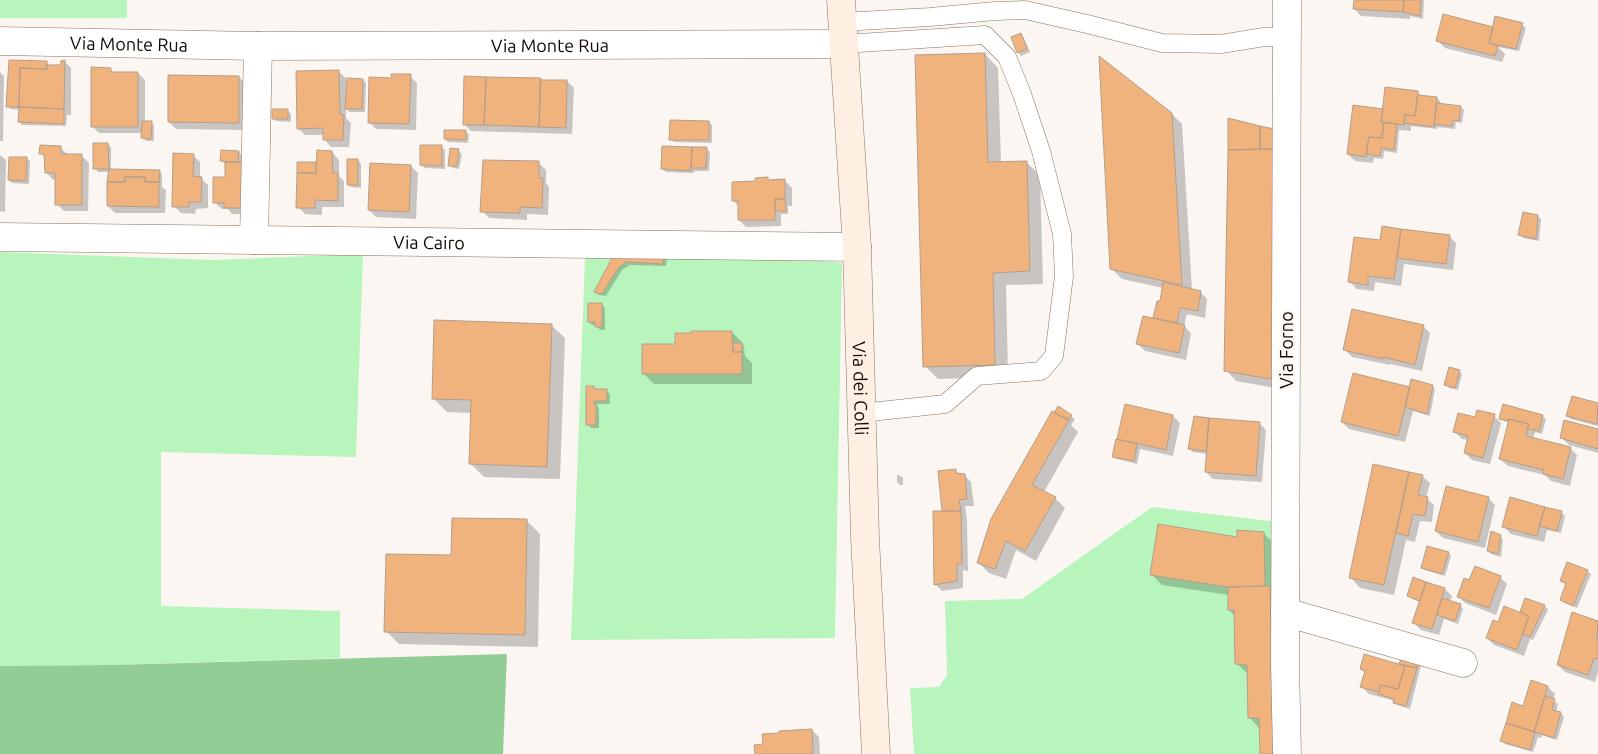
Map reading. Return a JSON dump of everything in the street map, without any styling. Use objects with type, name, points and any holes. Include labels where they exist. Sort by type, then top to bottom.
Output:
[{"type":"main road","name":"Via dei Colli","points":[[842,22],[857,247],[865,538],[876,754]]},
{"type":"street","name":"Via Forno","points":[[1287,0],[1285,612],[1287,754]]},
{"type":"street","name":"Via Monte Rua","points":[[0,41],[258,46],[842,22]]},
{"type":"street","points":[[254,240],[258,46]]},
{"type":"street","name":"Via Cairo","points":[[0,237],[857,247]]},
{"type":"street","points":[[1285,612],[1463,663]]},
{"type":"lane","points":[[842,22],[1025,10],[1162,43],[1221,44],[1287,37]]},
{"type":"lane","points":[[842,22],[985,35],[1002,51],[1007,57],[1041,151],[1062,234],[1064,267],[1054,356],[1041,371],[977,376],[945,404],[861,413]]},
{"type":"green space","points":[[0,0],[127,0],[127,18],[0,18]]},
{"type":"green space","points":[[603,250],[842,263],[835,638],[571,640],[585,258]]},
{"type":"green space","points":[[0,252],[213,260],[363,254],[356,457],[161,452],[161,606],[340,611],[340,658],[113,665],[0,666]]},
{"type":"green space","points":[[1152,507],[1278,522],[1279,754],[914,754],[910,688],[939,687],[947,675],[945,601],[1022,599]]},
{"type":"green space","points":[[507,654],[503,754],[0,754],[0,666],[113,665]]},
{"type":"building","points":[[1354,0],[1404,0],[1403,12],[1353,9]]},
{"type":"building","points":[[1404,0],[1421,0],[1420,16],[1403,12]]},
{"type":"building","points":[[1443,14],[1493,27],[1489,43],[1498,46],[1495,56],[1436,41]]},
{"type":"building","points":[[1495,16],[1523,23],[1516,49],[1489,43]]},
{"type":"building","points":[[1021,33],[1027,49],[1017,53],[1011,37]]},
{"type":"building","points":[[985,53],[988,162],[1027,161],[1030,271],[993,273],[995,365],[923,367],[915,55]]},
{"type":"building","points":[[1099,56],[1172,113],[1182,285],[1110,269]]},
{"type":"building","points":[[9,60],[47,61],[47,69],[20,68],[19,107],[6,107]]},
{"type":"building","points":[[65,60],[64,109],[19,107],[20,68],[47,69],[47,65],[61,65],[61,61]]},
{"type":"building","points":[[91,67],[111,68],[111,72],[138,72],[138,127],[91,127]]},
{"type":"building","points":[[339,70],[340,114],[344,115],[343,140],[323,140],[323,128],[297,129],[296,71]]},
{"type":"building","points":[[391,74],[411,74],[409,124],[368,123],[369,77],[392,78]]},
{"type":"building","points":[[168,75],[239,76],[239,123],[168,122]]},
{"type":"building","points":[[464,76],[486,77],[484,125],[463,125]]},
{"type":"building","points":[[486,77],[541,78],[539,127],[484,125]]},
{"type":"building","points":[[347,78],[363,79],[362,109],[345,109]]},
{"type":"building","points":[[540,80],[567,80],[566,128],[539,127]]},
{"type":"building","points":[[1385,87],[1418,91],[1415,116],[1405,115],[1404,125],[1381,122]]},
{"type":"building","points":[[1418,95],[1437,97],[1434,127],[1404,123],[1405,115],[1415,116]]},
{"type":"building","points":[[1437,103],[1461,106],[1459,121],[1453,120],[1452,126],[1434,124]]},
{"type":"building","points":[[1353,105],[1383,109],[1381,122],[1384,122],[1382,138],[1369,137],[1366,157],[1347,154]]},
{"type":"building","points":[[19,107],[64,109],[64,124],[18,122]]},
{"type":"building","points":[[272,109],[288,109],[288,119],[272,119]]},
{"type":"building","points":[[1228,118],[1260,126],[1260,149],[1228,150]]},
{"type":"building","points":[[670,120],[709,121],[709,140],[669,140]]},
{"type":"building","points":[[142,121],[152,121],[151,139],[141,138]]},
{"type":"building","points":[[1384,122],[1397,124],[1394,150],[1381,148],[1380,156],[1366,154],[1369,137],[1382,138]]},
{"type":"building","points":[[1260,126],[1274,129],[1274,149],[1260,149]]},
{"type":"building","points":[[444,130],[466,130],[466,140],[444,139]]},
{"type":"building","points":[[93,143],[108,143],[109,169],[93,169]]},
{"type":"building","points":[[40,145],[61,146],[61,154],[82,154],[82,205],[55,205],[55,173],[45,173],[44,154],[39,154]]},
{"type":"building","points":[[420,145],[442,145],[442,166],[420,165]]},
{"type":"building","points":[[662,146],[692,147],[691,171],[661,169]]},
{"type":"building","points":[[692,147],[707,147],[706,168],[691,168]]},
{"type":"building","points":[[450,148],[459,149],[457,166],[448,166]]},
{"type":"building","points":[[1274,149],[1276,380],[1224,371],[1228,150]]},
{"type":"building","points":[[221,150],[239,151],[238,162],[220,161]]},
{"type":"building","points":[[317,150],[332,151],[333,173],[338,173],[338,201],[315,200],[315,208],[296,208],[297,173],[316,173]]},
{"type":"building","points":[[173,153],[194,154],[193,176],[202,177],[201,202],[189,202],[189,207],[172,207]]},
{"type":"building","points":[[9,157],[27,157],[26,181],[8,180]]},
{"type":"building","points":[[347,159],[358,159],[358,185],[347,185]]},
{"type":"building","points":[[483,160],[539,161],[539,178],[543,178],[542,208],[520,207],[520,213],[480,212]]},
{"type":"building","points":[[225,162],[244,162],[244,208],[224,208],[224,203],[213,203],[213,177],[225,177]]},
{"type":"building","points":[[297,162],[316,162],[316,173],[297,173]]},
{"type":"building","points":[[370,163],[411,165],[409,212],[368,210]]},
{"type":"building","points":[[109,169],[160,170],[159,182],[145,182],[145,177],[125,177],[125,182],[107,182]]},
{"type":"building","points":[[125,177],[145,177],[145,182],[159,182],[159,207],[107,206],[107,182],[125,182]]},
{"type":"building","points":[[768,177],[768,180],[785,179],[785,199],[775,199],[775,220],[738,220],[738,201],[732,201],[732,182],[755,181],[755,178]]},
{"type":"building","points":[[775,199],[785,199],[786,211],[775,211]]},
{"type":"building","points":[[1523,212],[1538,215],[1536,239],[1518,235]]},
{"type":"building","points":[[1382,226],[1401,229],[1394,279],[1368,276],[1368,285],[1348,282],[1354,237],[1380,240]]},
{"type":"building","points":[[1401,229],[1450,235],[1446,264],[1397,258]]},
{"type":"building","points":[[664,253],[663,264],[626,262],[619,267],[602,294],[594,292],[613,256]]},
{"type":"building","points":[[1163,282],[1201,291],[1198,311],[1180,308],[1177,323],[1153,318],[1157,301],[1160,301]]},
{"type":"building","points":[[588,303],[602,303],[602,327],[595,327],[595,322],[588,322]]},
{"type":"building","points":[[1352,309],[1424,325],[1415,365],[1343,350]]},
{"type":"building","points":[[1143,316],[1185,325],[1179,353],[1136,344]]},
{"type":"building","points":[[434,320],[552,324],[547,467],[469,464],[471,400],[432,399]]},
{"type":"building","points":[[691,331],[732,331],[733,352],[742,352],[742,374],[642,374],[642,344],[675,344],[675,333],[691,333]]},
{"type":"building","points":[[732,343],[742,343],[742,352],[733,352]]},
{"type":"building","points":[[1449,367],[1460,370],[1455,388],[1444,385]]},
{"type":"building","points":[[1353,373],[1410,387],[1398,436],[1341,422]]},
{"type":"building","points":[[1411,379],[1433,385],[1427,414],[1405,407]]},
{"type":"building","points":[[586,386],[594,386],[594,389],[607,389],[607,401],[594,401],[594,404],[596,404],[596,425],[586,425]]},
{"type":"building","points":[[1572,396],[1598,403],[1597,424],[1566,416]]},
{"type":"building","points":[[1125,404],[1173,415],[1166,450],[1117,439]]},
{"type":"building","points":[[1503,404],[1543,415],[1539,431],[1527,429],[1529,424],[1509,419],[1508,421],[1499,419]]},
{"type":"building","points":[[1058,406],[1072,415],[1069,420],[1054,413]]},
{"type":"building","points":[[1477,410],[1495,414],[1483,458],[1464,453],[1468,436],[1453,432],[1458,413],[1475,417]]},
{"type":"building","points":[[1052,411],[1069,420],[1032,485],[1056,497],[1025,551],[1006,541],[995,569],[977,563],[991,519]]},
{"type":"building","points":[[1194,416],[1209,418],[1206,451],[1188,449]]},
{"type":"building","points":[[1209,418],[1260,422],[1256,476],[1205,472]]},
{"type":"building","points":[[1509,419],[1529,424],[1526,436],[1571,447],[1563,479],[1543,474],[1544,470],[1499,459]]},
{"type":"building","points":[[1564,420],[1598,429],[1598,449],[1560,438]]},
{"type":"building","points":[[1116,439],[1137,444],[1134,461],[1112,457]]},
{"type":"building","points":[[1373,464],[1409,472],[1384,585],[1349,578]]},
{"type":"building","points":[[956,469],[956,473],[965,474],[967,499],[959,500],[961,511],[942,511],[938,471]]},
{"type":"building","points":[[1409,472],[1423,475],[1418,495],[1428,497],[1425,516],[1413,514],[1408,536],[1396,533]]},
{"type":"building","points":[[1446,486],[1489,497],[1478,542],[1435,531]]},
{"type":"building","points":[[1510,497],[1545,507],[1537,536],[1502,527]]},
{"type":"building","points":[[1545,507],[1562,511],[1557,531],[1539,526]]},
{"type":"building","points":[[933,511],[961,511],[962,564],[957,564],[957,581],[934,585]]},
{"type":"building","points":[[452,518],[527,519],[525,635],[384,632],[386,554],[451,555]]},
{"type":"building","points":[[1158,524],[1237,537],[1237,530],[1264,532],[1265,586],[1228,587],[1150,575]]},
{"type":"building","points":[[1491,531],[1501,535],[1498,554],[1487,551]]},
{"type":"building","points":[[1427,546],[1449,552],[1442,574],[1421,568]]},
{"type":"building","points":[[1567,562],[1588,570],[1573,606],[1560,600],[1566,583],[1560,581]]},
{"type":"building","points":[[1475,566],[1501,576],[1489,608],[1457,597],[1464,578],[1469,580]]},
{"type":"building","points":[[1413,577],[1426,582],[1420,601],[1407,596]]},
{"type":"building","points":[[1426,582],[1445,588],[1432,629],[1412,623]]},
{"type":"building","points":[[1270,586],[1275,754],[1260,754],[1259,718],[1248,718],[1247,665],[1235,664],[1234,610],[1228,610],[1228,587]]},
{"type":"building","points":[[1442,598],[1461,604],[1455,621],[1437,615]]},
{"type":"building","points":[[1525,598],[1545,605],[1530,637],[1522,634],[1529,616],[1520,612]]},
{"type":"building","points":[[1504,606],[1529,616],[1517,650],[1486,638],[1493,620],[1498,622]]},
{"type":"building","points":[[1572,612],[1598,621],[1598,659],[1594,658],[1588,675],[1557,665]]},
{"type":"building","points":[[1403,653],[1420,658],[1417,668],[1399,664]]},
{"type":"building","points":[[1364,654],[1405,666],[1398,689],[1381,685],[1379,692],[1360,687],[1365,671],[1360,669]]},
{"type":"building","points":[[1405,666],[1417,668],[1406,706],[1393,703],[1394,699],[1378,694],[1381,685],[1398,689]]},
{"type":"building","points":[[1531,680],[1548,686],[1534,732],[1506,723],[1512,702],[1523,706]]},
{"type":"building","points":[[1545,696],[1555,699],[1552,710],[1561,712],[1554,738],[1534,732]]},
{"type":"building","points":[[1506,723],[1535,732],[1530,750],[1500,741]]},
{"type":"building","points":[[812,729],[813,754],[755,754],[754,745],[763,744],[762,734]]}]
